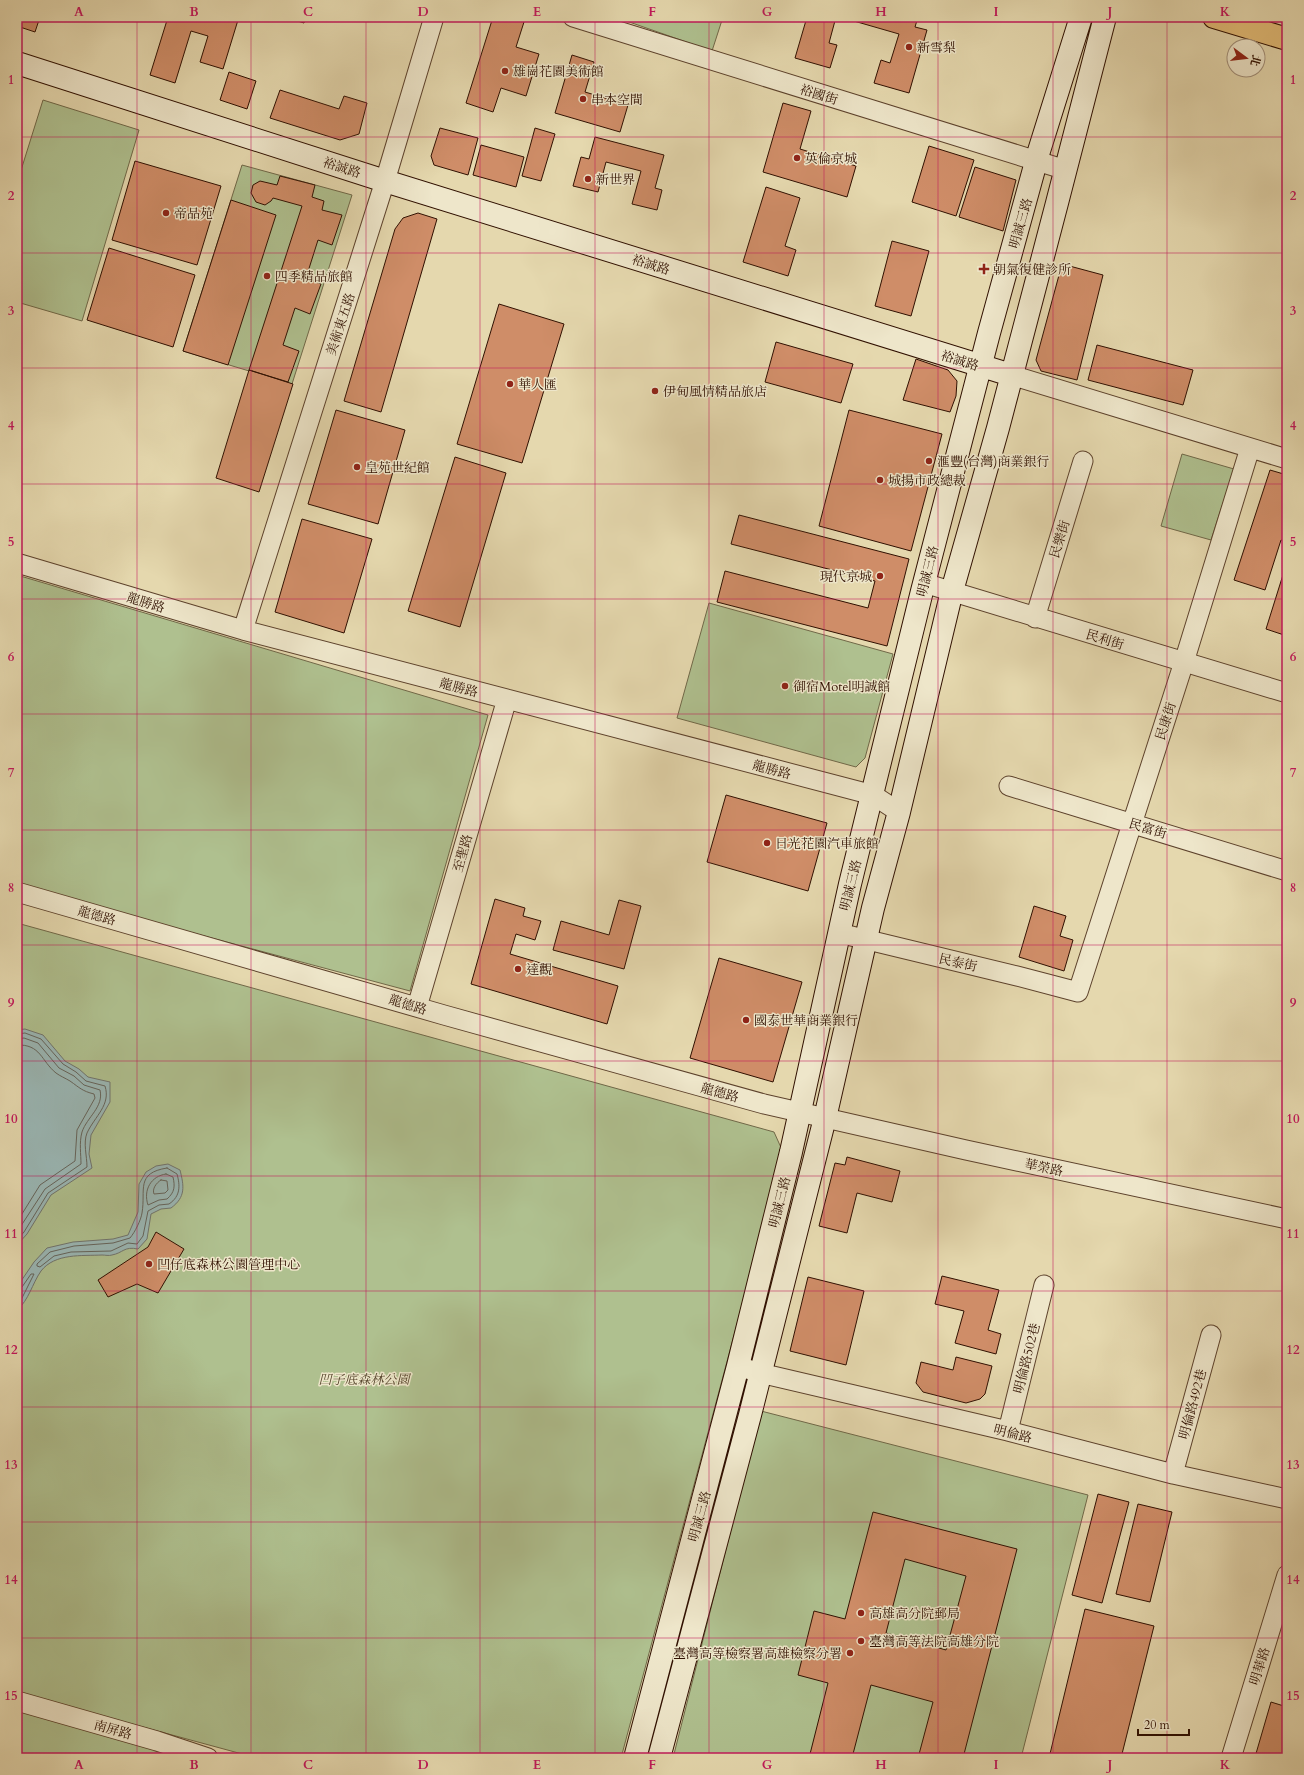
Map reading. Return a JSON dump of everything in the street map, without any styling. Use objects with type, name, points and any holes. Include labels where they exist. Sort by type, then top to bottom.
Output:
[{"type":"main road","points":[[1214,17],[1287,40]]},
{"type":"street","name":"美術東五路","points":[[243,630],[385,182],[434,17]]},
{"type":"street","name":"裕國街","points":[[573,17],[1066,170]]},
{"type":"street","name":"明誠三路","points":[[635,1758],[738,1366],[801,1112],[838,933],[924,583],[980,366],[1037,160],[1080,17]]},
{"type":"street","name":"明誠三路","points":[[659,1758],[825,1118],[865,940],[899,812],[952,591],[1066,170],[1105,17]]},
{"type":"street","name":"裕誠路","points":[[17,63],[385,182],[980,366],[1287,459]]},
{"type":"street","name":"民康街","points":[[1078,992],[1184,662],[1250,448]]},
{"type":"street","name":"民樂街","points":[[1035,618],[1083,461]]},
{"type":"street","name":"龍勝路","points":[[17,563],[243,630],[873,795],[899,812]]},
{"type":"street","name":"民利街","points":[[924,583],[1035,618],[1287,693]]},
{"type":"street","name":"至聖路","points":[[417,1007],[507,699]]},
{"type":"street","name":"民富街","points":[[1009,786],[1287,871]]},
{"type":"street","name":"龍德路","points":[[17,892],[417,1007],[764,1104],[801,1112]]},
{"type":"street","name":"民泰街","points":[[838,933],[1078,992]]},
{"type":"street","name":"華榮路","points":[[801,1112],[1070,1173],[1287,1219]]},
{"type":"street","name":"明倫路502巷","points":[[1008,1431],[1044,1285]]},
{"type":"street","name":"明倫路492巷","points":[[1173,1474],[1211,1335]]},
{"type":"street","name":"明倫路","points":[[738,1366],[760,1373],[1008,1431],[1173,1474],[1287,1499]]},
{"type":"street","name":"明華路","points":[[1231,1758],[1287,1575]]},
{"type":"street","name":"南屏路","points":[[17,1701],[198,1756]]},
{"type":"green space","points":[[615,17],[723,17],[712,51]]},
{"type":"green space","points":[[43,100],[139,130],[82,321],[17,302],[17,183]]},
{"type":"green space","name":"四季精品旅館","points":[[242,165],[352,195],[292,384],[183,351]]},
{"type":"green space","points":[[1182,454],[1234,469],[1211,540],[1161,526]]},
{"type":"green space","points":[[17,575],[488,715],[410,991],[17,886]]},
{"type":"green space","name":"御宿Motel明誠館","points":[[709,603],[893,654],[865,758],[856,767],[677,718]]},
{"type":"green space","name":"凹子底森林公園","points":[[17,923],[774,1132],[783,1152],[621,1758],[257,1758],[17,1693]]},
{"type":"green space","points":[[761,1411],[1088,1495],[1021,1758],[673,1758]]},
{"type":"green space","points":[[17,1709],[191,1758],[17,1758]]},
{"type":"water","points":[[25,1029],[43,1035],[65,1061],[79,1069],[88,1077],[110,1082],[110,1102],[91,1135],[89,1154],[92,1168],[51,1195],[27,1234],[17,1245],[17,1030]]},
{"type":"water","points":[[168,1164],[180,1170],[183,1191],[179,1200],[171,1208],[161,1209],[151,1214],[147,1239],[138,1249],[130,1248],[111,1255],[78,1256],[61,1258],[54,1261],[41,1271],[25,1302],[17,1310],[17,1287],[34,1262],[47,1248],[73,1242],[113,1239],[128,1235],[138,1212],[139,1184],[146,1172],[156,1166]]},
{"type":"building","points":[[17,17],[40,17],[35,32],[17,26]]},
{"type":"building","points":[[168,17],[228,17],[238,20],[223,69],[200,62],[208,36],[191,31],[175,83],[150,75]]},
{"type":"building","points":[[292,17],[306,17],[304,23],[291,19]]},
{"type":"building","name":"雄崗花園美術館","points":[[493,17],[509,17],[524,22],[516,47],[539,54],[526,96],[501,88],[493,112],[466,103]]},
{"type":"building","points":[[807,17],[836,17],[829,43],[837,45],[830,68],[795,58]]},
{"type":"building","name":"新雪梨","points":[[840,17],[918,17],[915,27],[927,30],[909,93],[874,83],[881,60],[890,63],[899,34]]},
{"type":"building","name":"串本空間","points":[[572,55],[594,62],[585,92],[628,105],[620,132],[555,113]]},
{"type":"building","points":[[229,72],[256,81],[247,109],[220,100]]},
{"type":"building","points":[[280,90],[339,109],[344,96],[367,103],[359,134],[340,140],[270,118]]},
{"type":"building","name":"英倫京城","points":[[783,103],[811,111],[800,149],[856,166],[847,197],[763,172]]},
{"type":"building","points":[[440,128],[478,138],[468,175],[434,165],[431,156]]},
{"type":"building","points":[[535,128],[555,134],[541,181],[522,176]]},
{"type":"building","name":"新世界","points":[[595,137],[664,155],[655,188],[662,190],[657,210],[632,204],[641,171],[606,162],[598,192],[573,186],[581,157],[589,159]]},
{"type":"building","points":[[481,145],[524,157],[516,187],[473,175]]},
{"type":"building","points":[[929,146],[974,160],[956,216],[912,202]]},
{"type":"building","name":"帝品苑","points":[[135,161],[221,186],[197,265],[112,240]]},
{"type":"building","points":[[975,167],[1016,180],[1003,231],[959,217]]},
{"type":"building","points":[[280,176],[315,185],[312,197],[324,201],[322,210],[342,215],[332,245],[318,240],[306,278],[321,284],[310,314],[295,308],[283,345],[299,351],[288,382],[249,370],[302,206],[273,198],[265,205],[256,202],[251,193],[253,185],[260,181],[277,185]]},
{"type":"building","points":[[766,187],[800,198],[785,246],[796,250],[788,276],[743,262]]},
{"type":"building","points":[[231,200],[276,215],[228,365],[183,351]]},
{"type":"building","points":[[418,213],[437,219],[381,412],[344,401],[395,229],[403,218]]},
{"type":"building","points":[[892,241],[929,251],[911,316],[875,306]]},
{"type":"building","points":[[109,248],[195,275],[173,347],[87,320]]},
{"type":"building","points":[[1062,264],[1103,275],[1077,380],[1041,371],[1036,360]]},
{"type":"building","name":"華人匯","points":[[499,304],[564,324],[522,463],[457,444]]},
{"type":"building","points":[[776,342],[853,364],[841,403],[765,382]]},
{"type":"building","points":[[1097,345],[1193,370],[1183,405],[1088,380]]},
{"type":"building","points":[[916,359],[948,370],[957,381],[956,396],[950,412],[903,400]]},
{"type":"building","points":[[249,370],[293,384],[259,492],[216,478]]},
{"type":"building","name":"皇苑世紀館","points":[[336,410],[405,430],[378,524],[308,504]]},
{"type":"building","name":"城揚市政總裁","points":[[849,410],[942,434],[911,551],[819,526]]},
{"type":"building","points":[[455,457],[506,473],[460,627],[408,611]]},
{"type":"building","points":[[1270,470],[1287,475],[1287,542],[1281,540],[1265,590],[1234,580]]},
{"type":"building","name":"現代京城","points":[[739,515],[909,559],[887,646],[717,602],[725,571],[868,608],[875,581],[731,544]]},
{"type":"building","points":[[302,519],[372,539],[344,633],[275,612]]},
{"type":"building","points":[[1287,562],[1287,636],[1266,629]]},
{"type":"building","name":"日光花園汽車旅館","points":[[726,795],[827,823],[808,891],[707,862]]},
{"type":"building","name":"達觀","points":[[495,899],[525,908],[523,916],[541,921],[535,940],[516,934],[510,954],[618,986],[607,1024],[471,984]]},
{"type":"building","name":"達觀","points":[[619,900],[641,906],[624,969],[553,950],[561,921],[609,935]]},
{"type":"building","points":[[1034,906],[1066,916],[1060,936],[1073,940],[1064,971],[1019,957]]},
{"type":"building","name":"國泰世華商業銀行","points":[[719,958],[802,982],[773,1082],[690,1058]]},
{"type":"building","points":[[847,1157],[900,1171],[892,1202],[857,1193],[847,1233],[819,1226],[835,1163],[845,1165]]},
{"type":"building","name":"凹仔底森林公園管理中心","points":[[156,1232],[184,1249],[158,1293],[137,1284],[108,1297],[98,1280],[148,1247]]},
{"type":"building","points":[[942,1276],[999,1290],[988,1330],[1001,1334],[996,1354],[955,1343],[964,1311],[935,1304]]},
{"type":"building","points":[[808,1277],[864,1291],[846,1365],[790,1351]]},
{"type":"building","points":[[956,1357],[992,1366],[985,1394],[980,1399],[966,1403],[923,1392],[916,1383],[921,1362],[953,1370]]},
{"type":"building","points":[[1098,1494],[1129,1502],[1102,1603],[1072,1595]]},
{"type":"building","points":[[1138,1504],[1172,1512],[1150,1602],[1116,1594]]},
{"type":"building","name":"臺灣高等法院高雄分院","points":[[873,1512],[1017,1549],[963,1758],[918,1758],[933,1702],[871,1685],[853,1754],[865,1758],[809,1758],[828,1683],[798,1675],[814,1611],[845,1619]],"holes":[[[905,1559],[966,1576],[946,1650],[886,1633]]]},
{"type":"building","points":[[1085,1609],[1154,1626],[1121,1758],[1049,1758]]},
{"type":"building","points":[[1271,1702],[1287,1707],[1287,1758],[1255,1757]]},
{"type":"place","name":"新雪梨","points":[[909,47]]},
{"type":"place","name":"雄崗花園美術館","points":[[505,71]]},
{"type":"place","name":"串本空間","points":[[583,99]]},
{"type":"place","name":"英倫京城","points":[[797,158]]},
{"type":"place","name":"新世界","points":[[588,179]]},
{"type":"place","name":"帝品苑","points":[[166,213]]},
{"type":"place","name":"朝氣復健診所","points":[[984,269]]},
{"type":"place","name":"四季精品旅館","points":[[267,276]]},
{"type":"place","name":"華人匯","points":[[510,384]]},
{"type":"place","name":"伊甸風情精品旅店","points":[[655,391]]},
{"type":"place","name":"滙豐(台灣)商業銀行","points":[[929,461]]},
{"type":"place","name":"皇苑世紀館","points":[[357,467]]},
{"type":"place","name":"城揚市政總裁","points":[[880,480]]},
{"type":"place","name":"現代京城","points":[[880,576]]},
{"type":"place","name":"御宿Motel明誠館","points":[[785,686]]},
{"type":"place","name":"日光花園汽車旅館","points":[[767,843]]},
{"type":"place","name":"達觀","points":[[518,969]]},
{"type":"place","name":"國泰世華商業銀行","points":[[746,1020]]},
{"type":"place","name":"凹仔底森林公園管理中心","points":[[149,1264]]},
{"type":"place","name":"高雄高分院郵局","points":[[861,1613]]},
{"type":"place","name":"臺灣高等法院高雄分院","points":[[861,1641]]},
{"type":"place","name":"臺灣高等檢察署高雄檢察分署","points":[[850,1653]]}]
